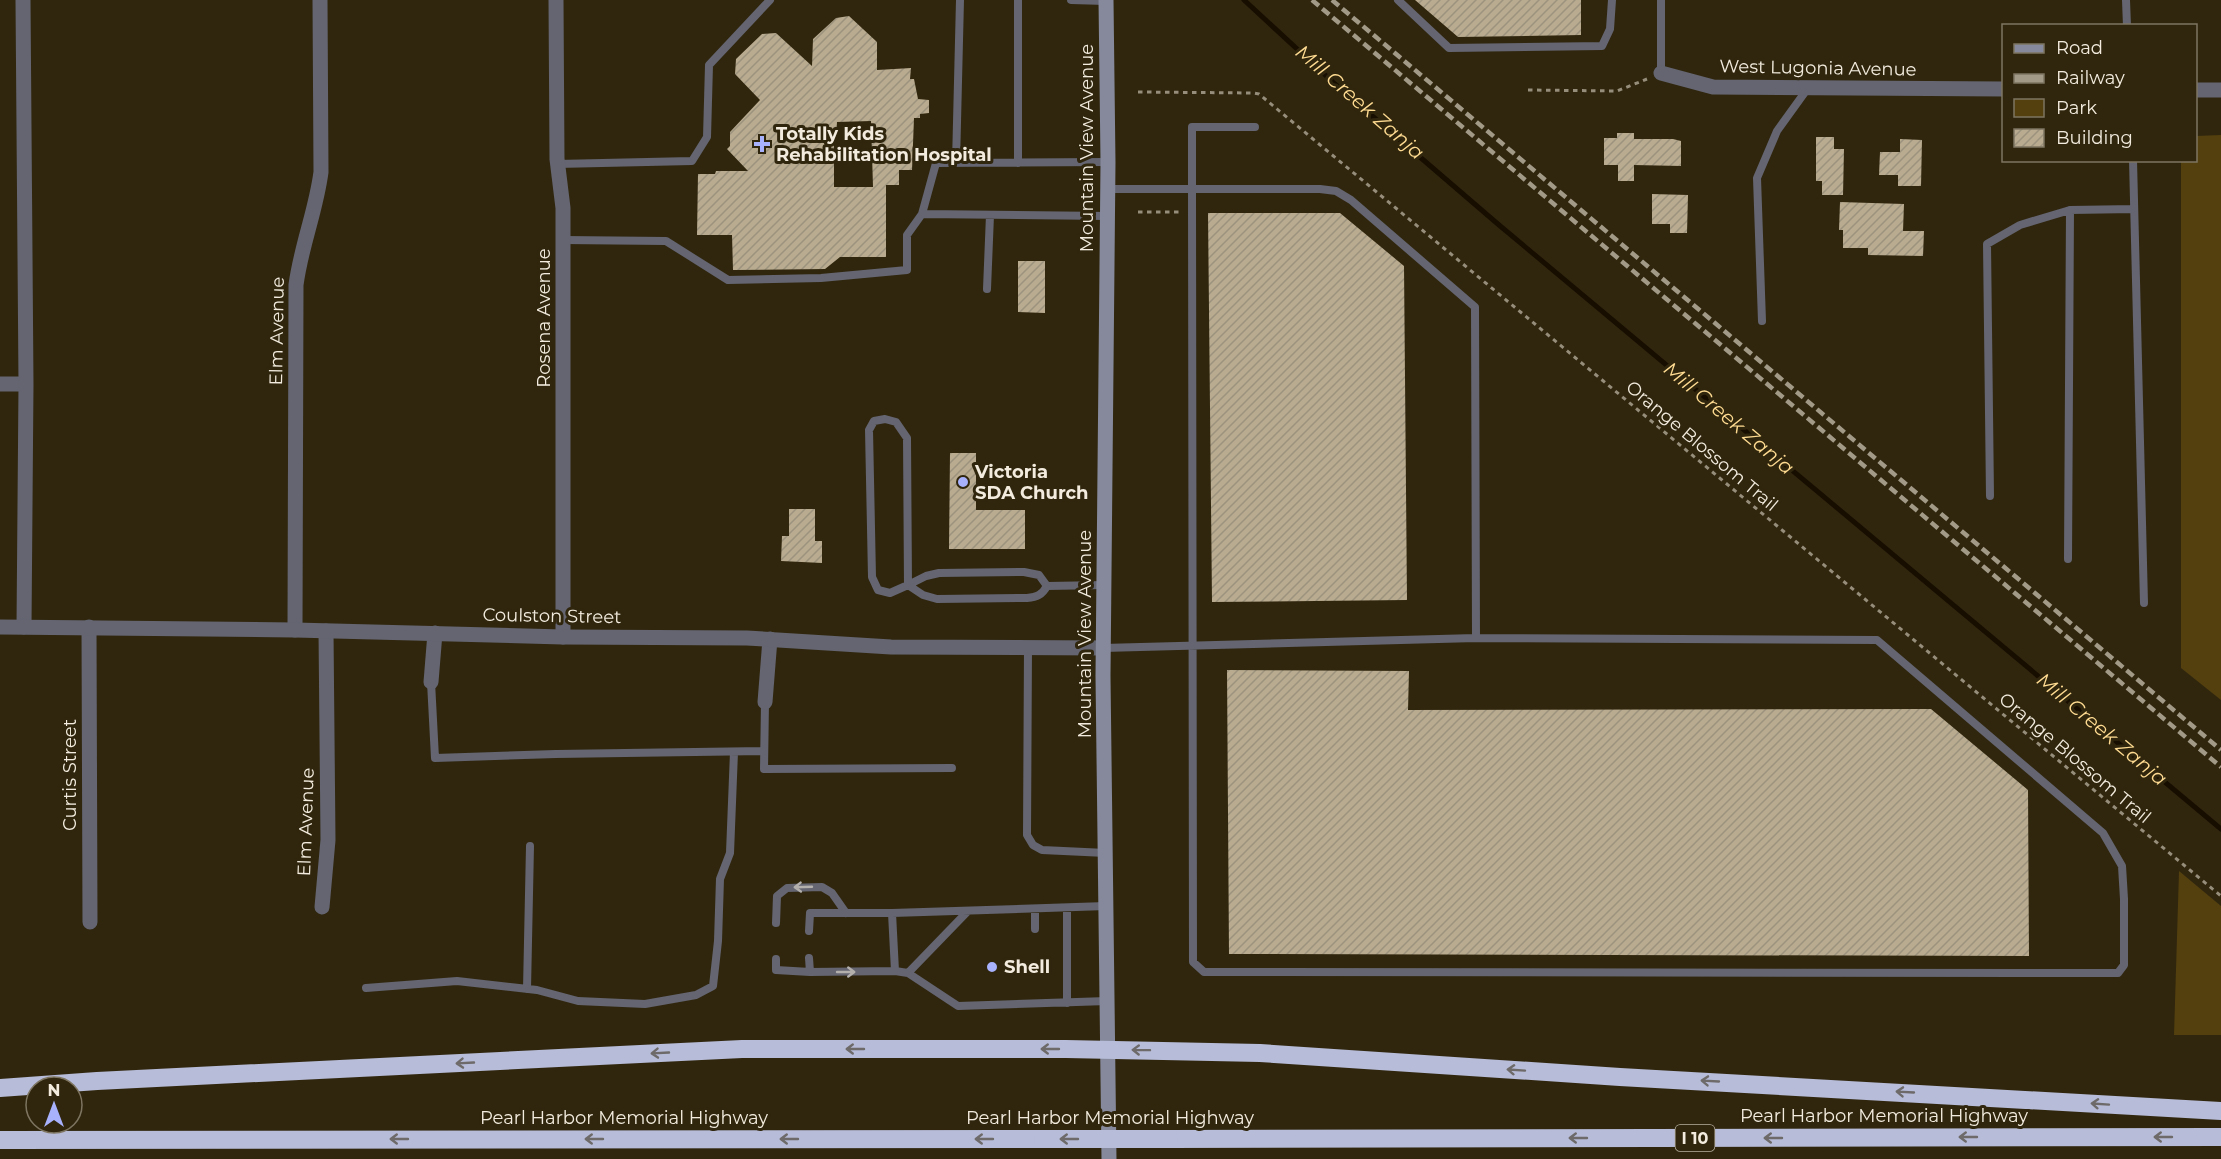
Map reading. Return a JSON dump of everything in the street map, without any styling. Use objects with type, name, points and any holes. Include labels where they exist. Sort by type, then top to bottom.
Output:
[{"type":"highway","points":[[0,1088],[97,1081],[742,1049],[1108,1050],[1260,1053],[1620,1077],[2221,1111]]},
{"type":"highway","name":"Pearl Harbor Memorial Highway","points":[[0,1140],[2221,1137]]},
{"type":"main road","name":"Mountain View Avenue","points":[[1106,1],[1108,216],[1103,648],[1109,1159]]},
{"type":"street","points":[[23,0],[26,384],[24,627]]},
{"type":"street","name":"Elm Avenue","points":[[295,630],[296,285],[300,256],[318,196],[321,172],[320,0]]},
{"type":"street","name":"Rosena Avenue","points":[[556,0],[557,164],[563,208],[563,636]]},
{"type":"street","name":"West Lugonia Avenue","points":[[1661,73],[1713,87],[2002,89]]},
{"type":"street","points":[[2197,90],[2221,90]]},
{"type":"street","points":[[0,384],[26,384]]},
{"type":"street","name":"Coulston Street","points":[[0,627],[770,639],[891,646],[1103,648]]},
{"type":"street","name":"Curtis Street","points":[[89,627],[90,922]]},
{"type":"street","name":"Elm Avenue","points":[[322,907],[328,840],[326,631]]},
{"type":"street","points":[[431,682],[435,633]]},
{"type":"street","points":[[765,702],[770,639]]},
{"type":"lane","points":[[557,164],[692,161],[707,137],[709,65],[770,0]]},
{"type":"lane","points":[[956,163],[960,0]]},
{"type":"lane","points":[[1018,0],[1018,163]]},
{"type":"lane","points":[[1071,0],[1106,1]]},
{"type":"lane","points":[[1398,0],[1449,48],[1602,46],[1610,29],[1612,0]]},
{"type":"lane","points":[[1661,0],[1661,73]]},
{"type":"lane","points":[[2126,0],[2127,24]]},
{"type":"lane","points":[[1762,321],[1757,178],[1777,131],[1808,88]]},
{"type":"lane","points":[[1103,648],[1192,644],[1476,638],[1876,640],[2103,833],[2122,866],[2124,965],[2118,973],[1204,972],[1193,962],[1192,644],[1192,127],[1254,127]]},
{"type":"lane","points":[[563,240],[666,241],[728,280],[821,278],[907,270],[908,236],[922,214],[936,163],[1108,162]]},
{"type":"lane","points":[[2133,162],[2144,603]]},
{"type":"lane","points":[[1108,189],[1320,189],[1336,191],[1351,200],[1475,307],[1476,638]]},
{"type":"lane","points":[[1990,496],[1987,244],[2020,225],[2070,210],[2134,209]]},
{"type":"lane","points":[[2068,559],[2070,210]]},
{"type":"lane","points":[[922,214],[1108,216]]},
{"type":"lane","points":[[987,289],[990,215]]},
{"type":"lane","points":[[908,585],[907,438],[896,422],[885,419],[874,421],[869,430],[872,577],[878,590],[890,593],[908,585],[926,576],[939,573],[1024,572],[1039,575],[1047,586]]},
{"type":"lane","points":[[908,585],[923,595],[936,599],[1035,597],[1044,593],[1047,586]]},
{"type":"lane","points":[[1047,586],[1104,585]]},
{"type":"lane","points":[[1028,647],[1027,834],[1033,844],[1042,850],[1106,854]]},
{"type":"lane","points":[[431,682],[435,758],[764,752]]},
{"type":"lane","points":[[765,702],[764,770],[951,768]]},
{"type":"lane","points":[[366,988],[457,981],[527,989],[578,1001],[645,1004],[696,995],[713,986],[718,941],[720,879],[730,853],[734,752]]},
{"type":"lane","points":[[527,989],[530,846]]},
{"type":"lane","points":[[776,923],[777,896],[787,888],[822,887],[832,893],[846,913]]},
{"type":"lane","points":[[809,931],[810,913],[892,913],[1106,906]]},
{"type":"lane","points":[[1067,908],[1067,1003]]},
{"type":"lane","points":[[1035,909],[1035,929]]},
{"type":"lane","points":[[908,973],[969,911]]},
{"type":"lane","points":[[892,913],[895,971]]},
{"type":"lane","points":[[809,958],[810,972]]},
{"type":"lane","points":[[776,959],[776,970],[908,973],[958,1006],[1107,1001]]},
{"type":"lane","points":[[1035,993],[1035,1004]]},
{"type":"path","points":[[1528,90],[1617,91],[1661,73]]},
{"type":"path","name":"Orange Blossom Trail","points":[[1138,92],[1259,94],[2221,896]]},
{"type":"path","points":[[1138,212],[1192,212]]},
{"type":"green space","points":[[2221,135],[2221,700],[2181,668],[2181,162],[2197,162],[2197,136]]},
{"type":"green space","points":[[2179,871],[2221,906],[2221,1035],[2174,1035]]},
{"type":"building","points":[[1415,0],[1581,0],[1581,35],[1458,37]]},
{"type":"building","name":"Totally Kids Rehabilitation Hospital","points":[[849,16],[877,42],[877,70],[911,68],[910,79],[914,79],[918,99],[929,100],[929,113],[920,114],[920,118],[914,118],[912,170],[899,170],[899,185],[886,185],[886,257],[840,257],[825,269],[733,270],[732,235],[697,235],[698,174],[715,174],[716,171],[748,171],[727,149],[730,146],[730,132],[760,100],[735,74],[736,59],[762,34],[776,33],[812,66],[813,39],[836,18]],"holes":[[[871,121],[873,187],[834,187],[834,140],[836,140],[837,122]]]},
{"type":"building","points":[[1617,133],[1634,133],[1634,139],[1681,141],[1681,166],[1634,165],[1634,181],[1618,181],[1618,165],[1604,165],[1604,138],[1617,138]]},
{"type":"building","points":[[1816,137],[1834,137],[1834,149],[1844,149],[1843,195],[1822,195],[1822,181],[1816,181]]},
{"type":"building","points":[[1900,139],[1922,140],[1921,186],[1898,186],[1898,175],[1879,175],[1880,152],[1900,152]]},
{"type":"building","points":[[1652,194],[1688,195],[1687,233],[1670,233],[1670,224],[1652,224]]},
{"type":"building","points":[[1840,202],[1904,204],[1903,231],[1924,231],[1923,256],[1868,255],[1868,248],[1843,248],[1843,230],[1839,230]]},
{"type":"building","points":[[1208,213],[1340,213],[1404,266],[1407,600],[1212,602]]},
{"type":"building","points":[[1018,261],[1045,261],[1045,313],[1018,312]]},
{"type":"building","name":"Victoria SDA Church","points":[[950,453],[976,453],[976,510],[1025,510],[1025,549],[949,549]]},
{"type":"building","points":[[789,509],[815,509],[815,541],[822,541],[822,563],[781,561],[782,536],[789,536]]},
{"type":"building","points":[[1227,670],[1409,671],[1408,710],[1931,709],[2028,790],[2029,956],[1229,954]]},
{"type":"waterway","name":"Mill Creek Zanja","points":[[1244,0],[1335,84],[1499,225],[2221,829]]},
{"type":"railway","points":[[1312,0],[2221,767]]},
{"type":"railway","points":[[1332,0],[2221,750]]},
{"type":"place","name":"Totally Kids Rehabilitation Hospital","points":[[762,144]]},
{"type":"place","name":"Victoria SDA Church","points":[[963,482]]},
{"type":"place","name":"Shell","points":[[992,967]]}]
